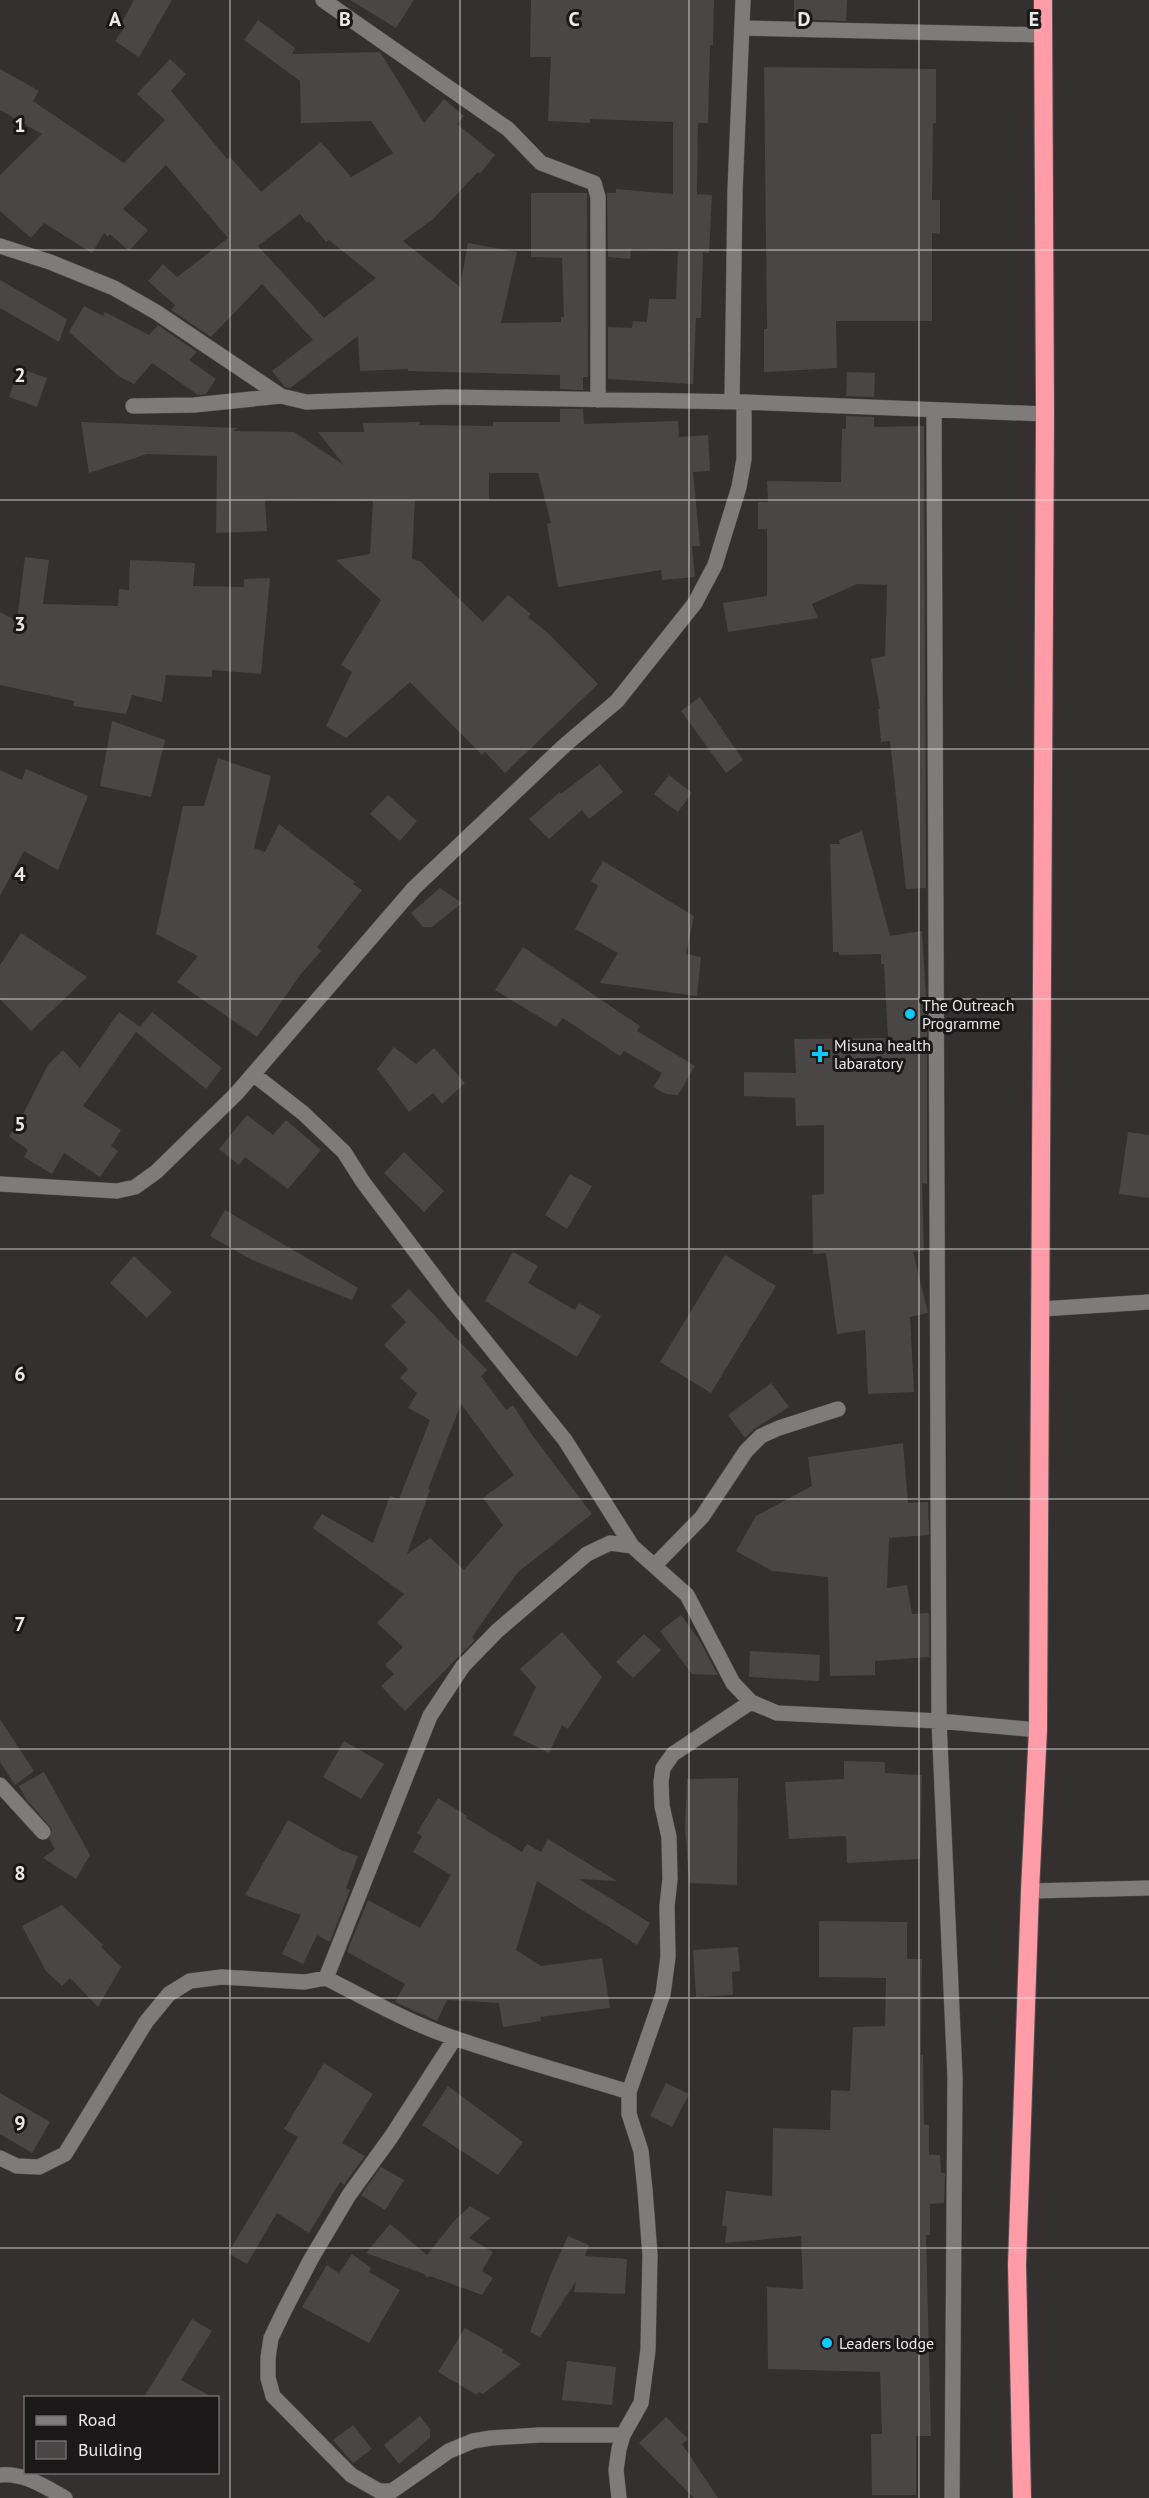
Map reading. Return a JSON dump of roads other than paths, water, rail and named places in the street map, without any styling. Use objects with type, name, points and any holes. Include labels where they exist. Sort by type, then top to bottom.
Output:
[{"type":"highway","points":[[1022,2498],[1017,2265],[1038,1730],[1042,1309],[1045,414],[1043,0]]},
{"type":"street","points":[[323,0],[508,129],[541,163],[594,183],[598,197],[598,400]]},
{"type":"street","points":[[0,1184],[117,1191],[135,1187],[156,1172],[236,1094],[414,888],[556,753],[617,701],[695,603],[715,565],[739,487],[744,459],[738,402],[735,191],[743,0]]},
{"type":"street","points":[[742,28],[1043,35]]},
{"type":"street","points":[[0,246],[50,262],[114,288],[184,330],[280,396]]},
{"type":"street","points":[[132,406],[194,405],[280,396],[306,402],[446,397],[738,402],[1045,414]]},
{"type":"street","points":[[934,410],[939,1721],[954,2077],[952,2498]]},
{"type":"street","points":[[253,1074],[303,1113],[344,1152],[363,1182],[452,1300],[565,1440],[632,1546],[687,1595],[733,1683],[751,1702],[777,1713],[939,1721],[1038,1730]]},
{"type":"street","points":[[1042,1309],[1149,1302]]},
{"type":"street","points":[[655,1565],[702,1517],[746,1451],[762,1436],[779,1428],[838,1409]]},
{"type":"street","points":[[326,1978],[430,1716],[463,1666],[505,1623],[587,1554],[610,1543],[632,1546]]},
{"type":"street","points":[[619,2498],[616,2470],[623,2435],[641,2403],[648,2350],[650,2255],[641,2151],[629,2114],[629,2092],[663,1994],[668,1957],[669,1837],[662,1806],[663,1768],[673,1754],[751,1702]]},
{"type":"street","points":[[0,1785],[43,1832]]},
{"type":"street","points":[[1030,1891],[1149,1888]]},
{"type":"street","points":[[0,2158],[17,2166],[39,2168],[65,2154],[146,2022],[169,1994],[190,1981],[222,1977],[305,1982],[326,1978],[393,2012],[455,2038],[554,2071],[629,2092]]},
{"type":"street","points":[[455,2038],[391,2137],[349,2195],[311,2259],[271,2338],[268,2378],[273,2396],[351,2475],[376,2494],[392,2491],[449,2451],[473,2441],[539,2435],[623,2435]]},
{"type":"street","points":[[0,2475],[11,2474],[33,2480],[64,2498]]},
{"type":"place","name":"The Outreach Programme","points":[[910,1014]]},
{"type":"place","name":"Misuna health labaratory","points":[[820,1054]]},
{"type":"place","name":"Leaders lodge","points":[[827,2343]]}]
